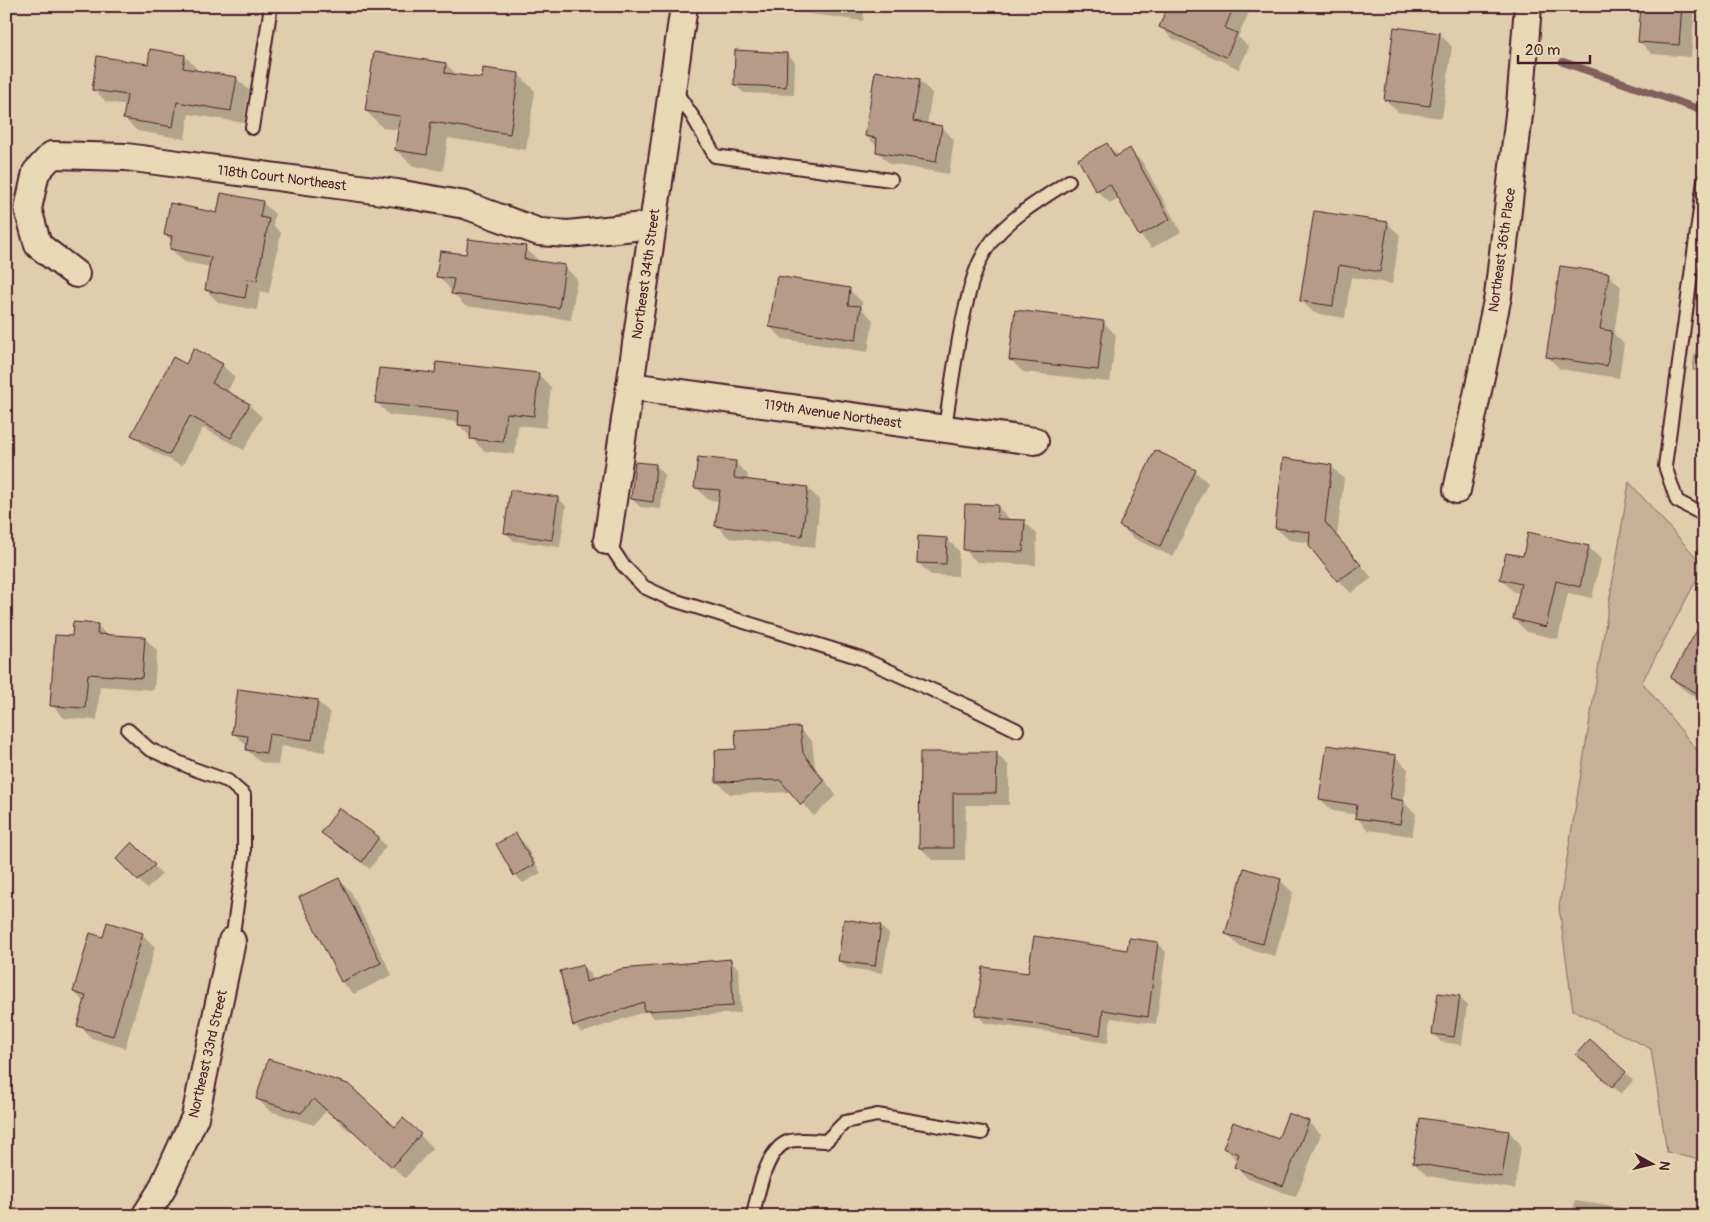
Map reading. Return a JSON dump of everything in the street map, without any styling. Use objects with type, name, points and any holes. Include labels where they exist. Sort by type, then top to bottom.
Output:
[{"type":"street","name":"Northeast 34th Street","points":[[607,540],[684,6]]},
{"type":"street","name":"Northeast 36th Place","points":[[1457,490],[1498,296],[1520,106],[1528,6]]},
{"type":"street","name":"118th Court Northeast","points":[[76,274],[38,244],[28,209],[36,172],[52,155],[126,157],[397,193],[465,205],[539,232],[568,234],[653,225]]},
{"type":"street","name":"119th Avenue Northeast","points":[[630,386],[1036,441]]},
{"type":"street","name":"Northeast 33rd Street","points":[[145,1216],[155,1201],[195,1117],[232,941]]},
{"type":"lane","points":[[252,128],[271,6]]},
{"type":"lane","points":[[673,87],[716,156],[891,180]]},
{"type":"lane","points":[[1704,180],[1664,466],[1677,501],[1704,515]]},
{"type":"lane","points":[[945,428],[956,352],[968,294],[980,261],[990,244],[1007,226],[1069,181]]},
{"type":"lane","points":[[607,540],[623,565],[644,587],[670,599],[861,658],[1018,730]]},
{"type":"lane","points":[[128,730],[149,749],[194,769],[228,781],[244,795],[244,855],[232,941]]},
{"type":"lane","points":[[753,1216],[756,1198],[769,1161],[776,1150],[787,1142],[826,1141],[845,1122],[877,1115],[982,1133]]},
{"type":"shaded area","points":[[1704,299],[1704,371],[1693,370]]},
{"type":"shaded area","points":[[1629,482],[1704,566],[1642,682],[1704,759],[1704,1161],[1667,1152],[1651,1049],[1573,1010],[1559,907]]},
{"type":"building","points":[[1168,6],[1234,6],[1225,28],[1237,33],[1226,57],[1159,27]]},
{"type":"building","points":[[1641,6],[1682,6],[1679,45],[1638,42]]},
{"type":"building","points":[[1394,27],[1440,33],[1430,106],[1384,100]]},
{"type":"building","points":[[150,49],[185,55],[183,68],[237,77],[231,111],[177,102],[173,127],[123,119],[127,95],[92,90],[97,56],[148,64]]},
{"type":"building","points":[[735,50],[787,53],[786,87],[734,85]]},
{"type":"building","points":[[374,52],[446,63],[445,73],[482,78],[483,68],[519,73],[510,134],[431,122],[427,155],[395,150],[400,116],[365,111]]},
{"type":"building","points":[[875,71],[920,79],[913,121],[942,126],[936,162],[876,152],[877,138],[865,136]]},
{"type":"building","points":[[1107,143],[1115,157],[1130,148],[1170,219],[1139,236],[1110,184],[1096,191],[1078,159]]},
{"type":"building","points":[[221,193],[263,201],[260,217],[269,219],[257,281],[248,279],[245,298],[205,290],[211,257],[170,249],[172,236],[164,235],[170,203],[217,213]]},
{"type":"building","points":[[1314,211],[1388,222],[1380,272],[1339,265],[1333,306],[1300,301]]},
{"type":"building","points":[[468,239],[526,246],[524,259],[565,265],[559,308],[451,294],[454,279],[436,277],[440,251],[466,254]]},
{"type":"building","points":[[1560,266],[1609,273],[1600,329],[1612,331],[1607,366],[1546,357]]},
{"type":"building","points":[[777,276],[850,288],[848,305],[861,306],[856,340],[769,327]]},
{"type":"building","points":[[1015,310],[1104,321],[1098,370],[1009,360]]},
{"type":"building","points":[[194,348],[223,364],[212,383],[250,404],[231,438],[190,416],[169,455],[131,435],[173,357],[186,364]]},
{"type":"building","points":[[436,362],[539,373],[534,416],[506,413],[503,442],[470,439],[471,426],[458,425],[459,411],[375,403],[379,368],[435,373]]},
{"type":"building","points":[[1155,450],[1196,470],[1160,546],[1119,526]]},
{"type":"building","points":[[698,457],[736,461],[734,478],[808,487],[802,536],[715,526],[720,490],[694,488]]},
{"type":"building","points":[[1283,458],[1332,465],[1325,522],[1361,565],[1337,581],[1309,546],[1310,532],[1275,528]]},
{"type":"building","points":[[635,462],[656,464],[653,502],[631,499]]},
{"type":"building","points":[[510,490],[558,497],[552,540],[504,533]]},
{"type":"building","points":[[965,504],[998,505],[997,519],[1025,520],[1023,552],[963,550]]},
{"type":"building","points":[[1528,532],[1589,546],[1580,587],[1556,581],[1546,627],[1513,619],[1521,584],[1500,579],[1506,553],[1523,556]]},
{"type":"building","points":[[918,536],[947,538],[946,564],[917,563]]},
{"type":"building","points":[[1704,618],[1704,697],[1670,678]]},
{"type":"building","points":[[73,622],[98,624],[97,634],[145,637],[142,678],[88,674],[85,708],[50,706],[55,635],[72,636]]},
{"type":"building","points":[[238,689],[318,700],[312,740],[269,734],[266,753],[246,750],[248,736],[232,734]]},
{"type":"building","points":[[800,727],[803,753],[824,781],[801,805],[780,780],[716,782],[715,750],[736,749],[735,730]]},
{"type":"building","points":[[1327,745],[1396,755],[1390,798],[1404,801],[1400,824],[1355,818],[1357,805],[1319,799]]},
{"type":"building","points":[[920,752],[997,752],[996,793],[953,793],[953,848],[919,848]]},
{"type":"building","points":[[339,808],[379,837],[362,862],[321,833]]},
{"type":"building","points":[[516,833],[534,865],[514,876],[496,844]]},
{"type":"building","points":[[132,842],[155,865],[138,881],[116,859]]},
{"type":"building","points":[[1244,868],[1281,879],[1263,944],[1225,934]]},
{"type":"building","points":[[339,878],[381,963],[341,982],[299,897]]},
{"type":"building","points":[[844,919],[881,925],[875,966],[838,961]]},
{"type":"building","points":[[107,922],[143,933],[113,1036],[77,1026],[86,996],[73,992],[90,933],[103,937]]},
{"type":"building","points":[[1034,936],[1127,950],[1129,938],[1158,942],[1148,1017],[1103,1010],[1100,1035],[1072,1031],[1072,1029],[975,1015],[983,967],[1028,973]]},
{"type":"building","points":[[731,959],[733,1006],[644,1011],[644,1002],[573,1026],[560,971],[583,965],[586,982],[621,969]]},
{"type":"building","points":[[1438,993],[1460,996],[1454,1037],[1432,1034]]},
{"type":"building","points":[[1590,1039],[1626,1072],[1612,1087],[1576,1054]]},
{"type":"building","points":[[268,1059],[348,1084],[395,1127],[403,1118],[421,1134],[392,1167],[340,1119],[334,1117],[314,1099],[301,1113],[256,1099]]},
{"type":"building","points":[[1288,1113],[1309,1121],[1283,1186],[1234,1167],[1239,1154],[1223,1148],[1233,1122],[1278,1139]]},
{"type":"building","points":[[1420,1118],[1509,1131],[1502,1177],[1413,1163]]},
{"type":"waterway","points":[[1563,62],[1704,111]]}]
